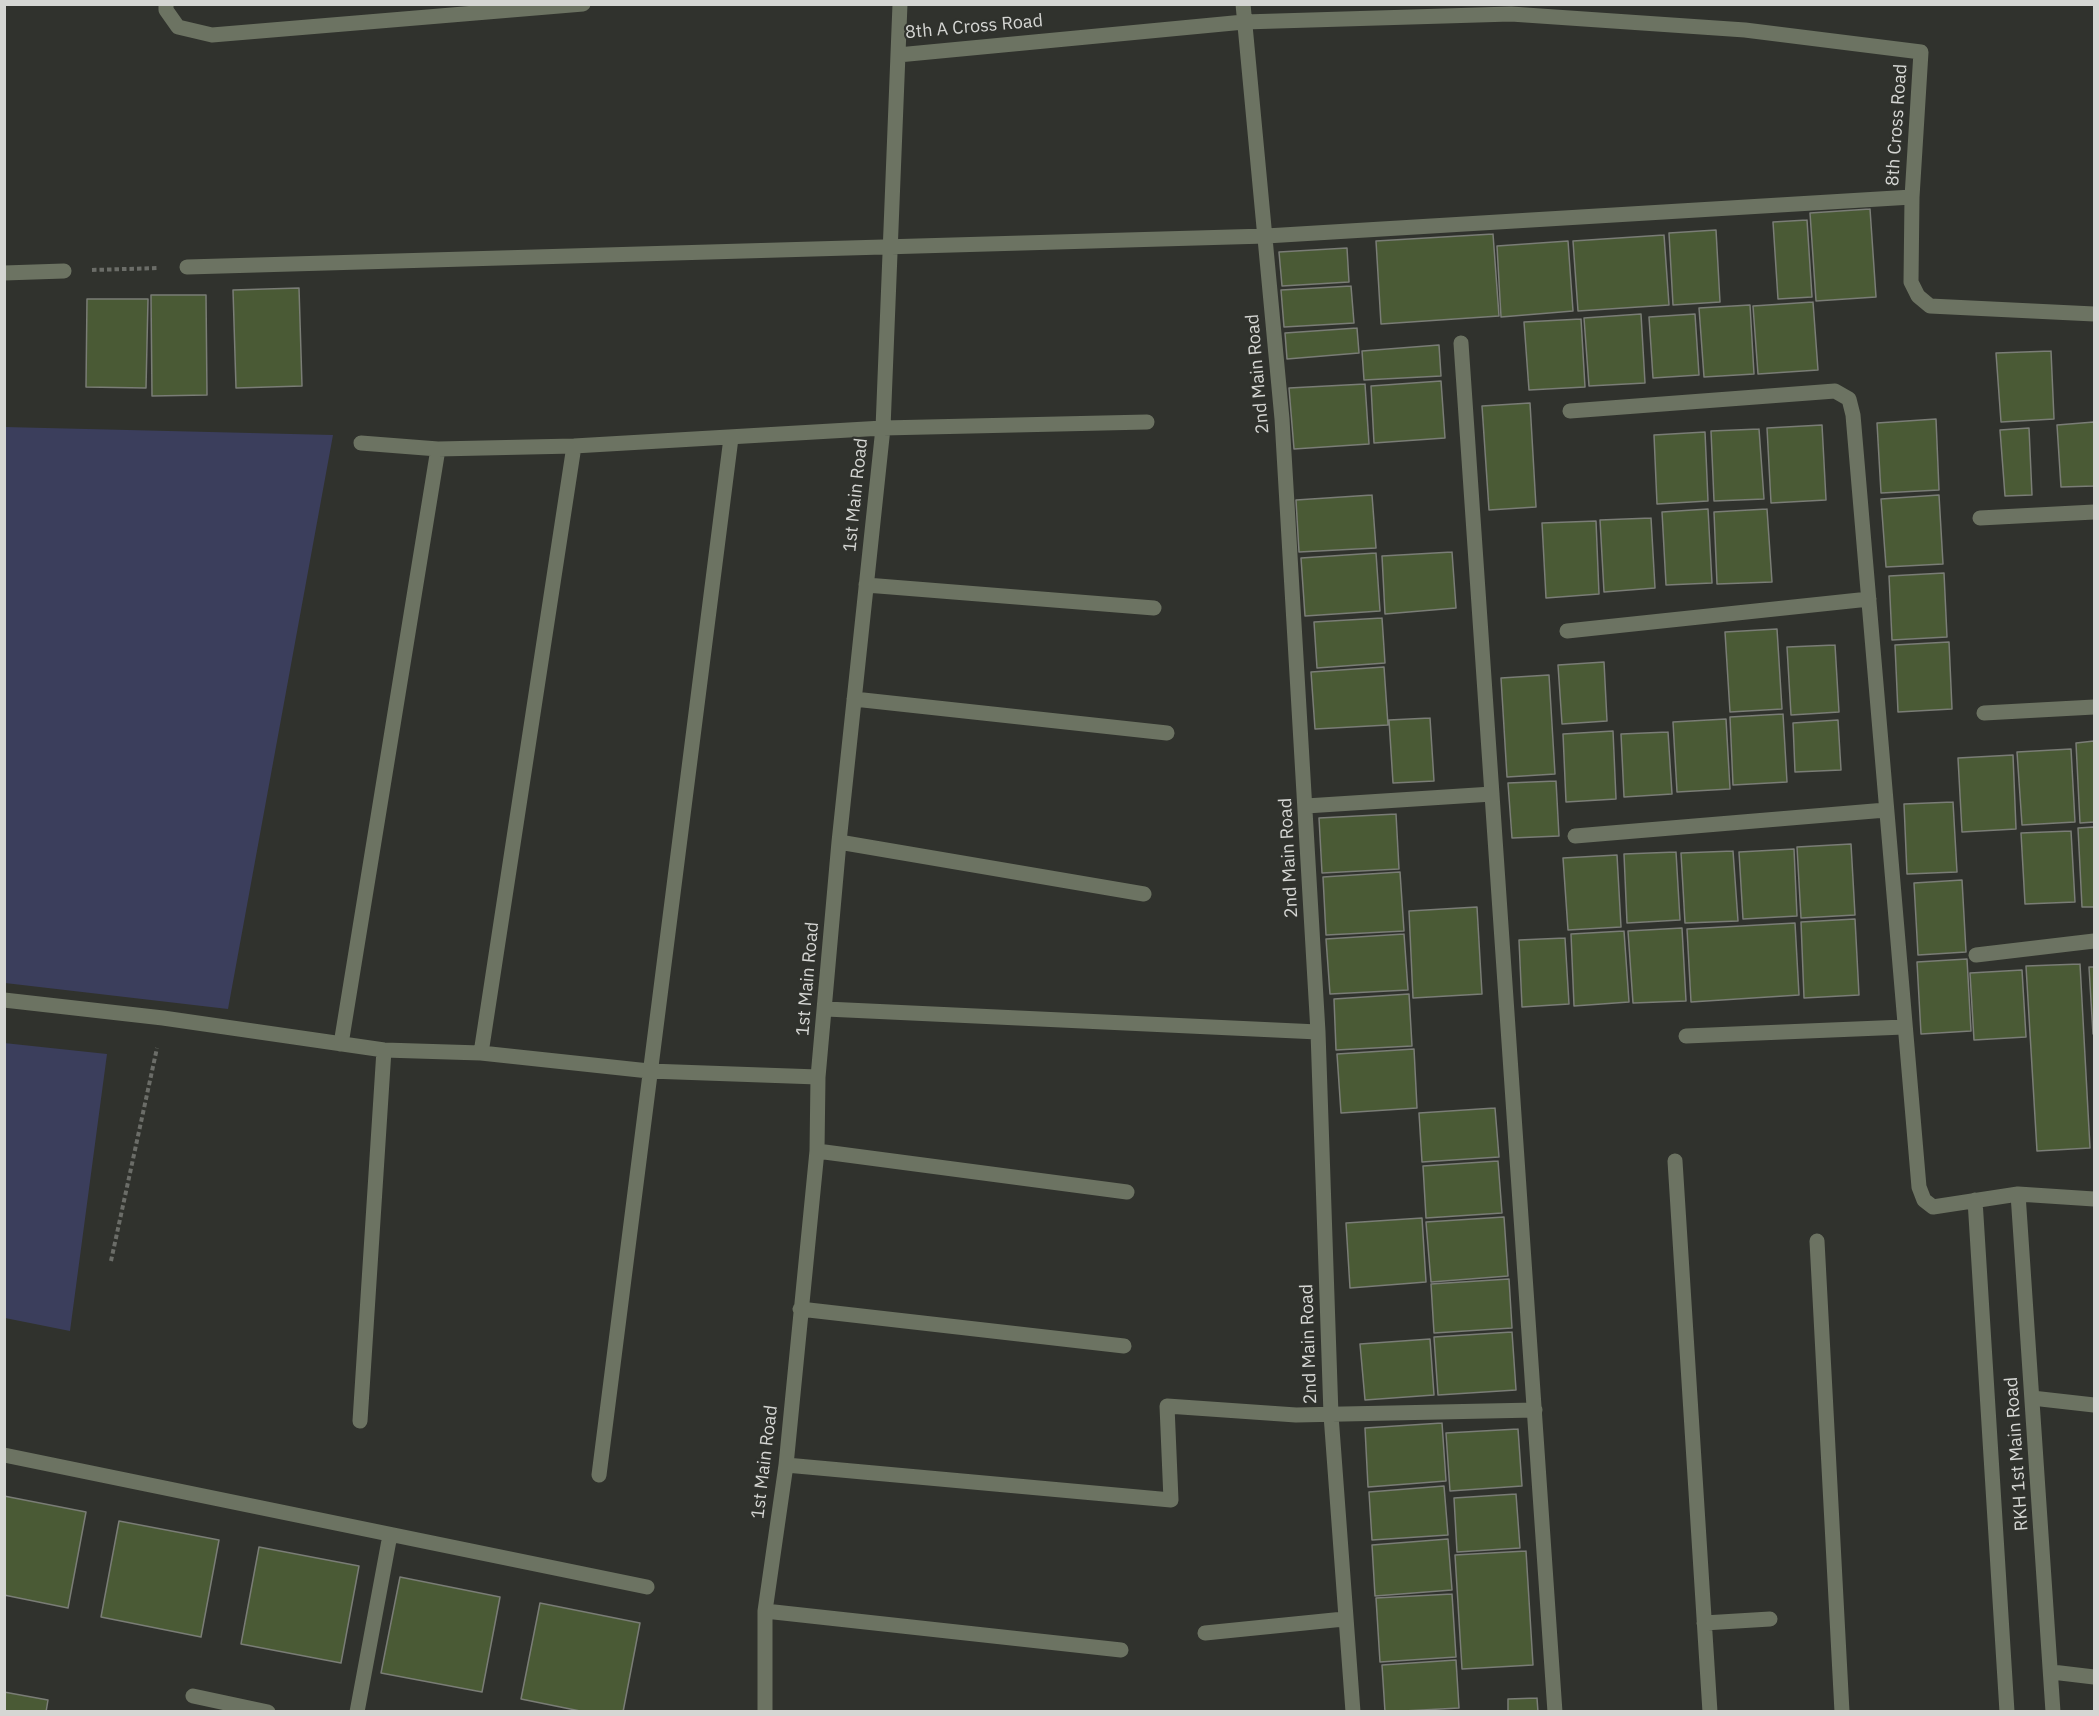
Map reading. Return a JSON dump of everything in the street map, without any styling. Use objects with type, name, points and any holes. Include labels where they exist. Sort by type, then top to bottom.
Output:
[{"type":"street","points":[[166,4],[166,10],[178,27],[212,35],[583,4]]},
{"type":"street","name":"8th A Cross Road","points":[[900,4],[898,55],[1244,22]]},
{"type":"street","name":"2nd Main Road","points":[[1243,4],[1282,419],[1318,1032],[1330,1415],[1353,1712]]},
{"type":"street","name":"8th Cross Road","points":[[1244,22],[1511,14],[1745,30],[1921,52],[1912,197]]},
{"type":"street","name":"1st Main Road","points":[[765,1712],[765,1611],[786,1466],[817,1151],[818,1077],[826,1009],[839,842],[883,428],[898,55]]},
{"type":"street","points":[[187,267],[1266,236],[1912,197],[1911,282],[1918,296],[1930,306],[2094,314]]},
{"type":"street","points":[[4,273],[64,271]]},
{"type":"street","points":[[1461,343],[1556,1712]]},
{"type":"street","points":[[1570,411],[1835,391],[1849,399],[1853,415],[1919,1187],[1924,1200],[1933,1207],[2018,1194],[2094,1199]]},
{"type":"street","points":[[361,443],[438,449],[574,446],[883,428],[1147,422]]},
{"type":"street","points":[[599,1475],[730,438]]},
{"type":"street","points":[[481,1053],[574,446]]},
{"type":"street","points":[[341,1044],[438,449]]},
{"type":"street","points":[[1980,518],[2094,512]]},
{"type":"street","points":[[866,585],[1154,608]]},
{"type":"street","points":[[1567,631],[1869,599]]},
{"type":"street","points":[[854,699],[1167,733]]},
{"type":"street","points":[[1984,713],[2094,707]]},
{"type":"street","points":[[1306,806],[1492,794]]},
{"type":"street","points":[[1575,836],[1886,810]]},
{"type":"street","points":[[839,842],[1144,894]]},
{"type":"street","points":[[1976,955],[2094,941]]},
{"type":"street","points":[[4,1000],[163,1017],[384,1050],[481,1053],[649,1071],[818,1077]]},
{"type":"street","points":[[826,1009],[1318,1032]]},
{"type":"street","points":[[1686,1036],[1904,1027]]},
{"type":"street","points":[[360,1421],[384,1050]]},
{"type":"street","points":[[817,1151],[1127,1192]]},
{"type":"street","points":[[1675,1161],[1710,1712]]},
{"type":"street","name":"RKH 1st Main Road","points":[[2018,1194],[2053,1712]]},
{"type":"street","points":[[1975,1200],[2007,1712]]},
{"type":"street","points":[[1817,1241],[1842,1712]]},
{"type":"street","points":[[800,1309],[1124,1346]]},
{"type":"street","points":[[2032,1398],[2094,1405]]},
{"type":"street","points":[[786,1466],[1171,1500],[1167,1406],[1330,1415],[1535,1410]]},
{"type":"street","points":[[4,1455],[647,1587]]},
{"type":"street","points":[[357,1712],[390,1535]]},
{"type":"street","points":[[765,1611],[1121,1650]]},
{"type":"street","points":[[1205,1633],[1344,1619]]},
{"type":"street","points":[[1704,1623],[1770,1619]]},
{"type":"street","points":[[2052,1672],[2094,1677]]},
{"type":"street","points":[[193,1696],[268,1712]]},
{"type":"path","points":[[64,271],[187,267]]},
{"type":"path","points":[[111,1261],[163,1017]]},
{"type":"shaded area","points":[[5,427],[333,435],[228,1009],[5,983]]},
{"type":"shaded area","points":[[4,1043],[107,1054],[70,1331],[5,1318]]},
{"type":"building","points":[[1870,209],[1876,297],[1816,301],[1810,213]]},
{"type":"building","points":[[1807,220],[1812,297],[1778,299],[1773,222]]},
{"type":"building","points":[[1716,230],[1720,302],[1673,305],[1669,233]]},
{"type":"building","points":[[1493,234],[1499,316],[1381,324],[1376,241]]},
{"type":"building","points":[[1664,235],[1669,305],[1578,311],[1573,241]]},
{"type":"building","points":[[1568,241],[1573,311],[1501,317],[1497,246]]},
{"type":"building","points":[[1347,248],[1349,282],[1282,286],[1279,252]]},
{"type":"building","points":[[1351,286],[1354,323],[1284,327],[1281,290]]},
{"type":"building","points":[[299,288],[302,386],[236,388],[233,290]]},
{"type":"building","points":[[151,295],[206,295],[207,395],[152,396]]},
{"type":"building","points":[[87,299],[148,299],[146,388],[86,387]]},
{"type":"building","points":[[1813,302],[1818,370],[1758,374],[1753,306]]},
{"type":"building","points":[[1750,305],[1754,374],[1704,377],[1699,308]]},
{"type":"building","points":[[1641,314],[1645,383],[1589,386],[1584,318]]},
{"type":"building","points":[[1695,314],[1699,375],[1653,378],[1649,317]]},
{"type":"building","points":[[1581,319],[1585,387],[1529,390],[1524,322]]},
{"type":"building","points":[[1357,328],[1359,353],[1287,359],[1285,333]]},
{"type":"building","points":[[1439,345],[1441,376],[1364,380],[1362,351]]},
{"type":"building","points":[[2051,351],[2054,419],[2001,422],[1996,353]]},
{"type":"building","points":[[1441,381],[1445,438],[1374,443],[1371,386]]},
{"type":"building","points":[[1365,384],[1369,444],[1294,449],[1289,388]]},
{"type":"building","points":[[1530,403],[1536,507],[1489,510],[1482,406]]},
{"type":"building","points":[[1936,419],[1939,490],[1881,493],[1877,423]]},
{"type":"building","points":[[2094,422],[2094,486],[2061,487],[2057,425]]},
{"type":"building","points":[[1822,425],[1826,500],[1771,503],[1767,428]]},
{"type":"building","points":[[2029,428],[2032,495],[2005,496],[2000,430]]},
{"type":"building","points":[[1759,429],[1764,499],[1714,501],[1711,431]]},
{"type":"building","points":[[1705,432],[1708,501],[1657,504],[1654,435]]},
{"type":"building","points":[[1372,495],[1376,548],[1299,552],[1296,500]]},
{"type":"building","points":[[1939,495],[1943,564],[1886,567],[1881,499]]},
{"type":"building","points":[[1708,509],[1712,583],[1666,585],[1662,512]]},
{"type":"building","points":[[1767,509],[1772,582],[1717,584],[1714,512]]},
{"type":"building","points":[[1651,518],[1655,588],[1604,592],[1600,520]]},
{"type":"building","points":[[1596,521],[1599,594],[1546,598],[1542,523]]},
{"type":"building","points":[[1452,552],[1456,608],[1385,614],[1382,556]]},
{"type":"building","points":[[1376,553],[1380,611],[1305,616],[1301,558]]},
{"type":"building","points":[[1944,573],[1947,637],[1892,640],[1889,576]]},
{"type":"building","points":[[1382,618],[1385,663],[1317,668],[1314,622]]},
{"type":"building","points":[[1777,629],[1782,709],[1730,712],[1725,632]]},
{"type":"building","points":[[1949,642],[1952,709],[1898,712],[1895,645]]},
{"type":"building","points":[[1835,645],[1839,712],[1791,715],[1787,647]]},
{"type":"building","points":[[1604,662],[1607,721],[1562,724],[1558,665]]},
{"type":"building","points":[[1384,667],[1388,725],[1315,729],[1311,672]]},
{"type":"building","points":[[1549,675],[1555,774],[1507,777],[1501,678]]},
{"type":"building","points":[[1783,714],[1787,782],[1733,785],[1730,717]]},
{"type":"building","points":[[1430,718],[1434,781],[1393,783],[1389,720]]},
{"type":"building","points":[[1726,719],[1730,789],[1677,792],[1673,722]]},
{"type":"building","points":[[1838,720],[1841,770],[1795,772],[1793,723]]},
{"type":"building","points":[[1613,731],[1616,799],[1566,802],[1563,734]]},
{"type":"building","points":[[1668,732],[1672,794],[1624,797],[1621,734]]},
{"type":"building","points":[[2094,741],[2094,822],[2080,823],[2076,743]]},
{"type":"building","points":[[2071,749],[2075,822],[2022,825],[2017,752]]},
{"type":"building","points":[[2013,755],[2016,829],[1962,832],[1958,758]]},
{"type":"building","points":[[1556,781],[1559,836],[1512,838],[1508,783]]},
{"type":"building","points":[[1953,802],[1957,872],[1907,874],[1904,804]]},
{"type":"building","points":[[1396,814],[1399,869],[1322,873],[1319,818]]},
{"type":"building","points":[[2094,827],[2094,907],[2082,907],[2078,828]]},
{"type":"building","points":[[2071,831],[2075,902],[2025,904],[2021,833]]},
{"type":"building","points":[[1851,844],[1855,915],[1801,918],[1797,847]]},
{"type":"building","points":[[1794,849],[1797,916],[1743,919],[1739,852]]},
{"type":"building","points":[[1733,851],[1738,921],[1685,923],[1681,853]]},
{"type":"building","points":[[1676,852],[1680,920],[1627,923],[1624,854]]},
{"type":"building","points":[[1617,855],[1621,927],[1568,930],[1563,858]]},
{"type":"building","points":[[1400,872],[1404,931],[1326,935],[1323,877]]},
{"type":"building","points":[[1962,880],[1966,952],[1918,955],[1914,883]]},
{"type":"building","points":[[1477,907],[1482,994],[1413,998],[1409,911]]},
{"type":"building","points":[[1855,919],[1859,995],[1804,998],[1801,922]]},
{"type":"building","points":[[1795,923],[1799,995],[1691,1002],[1687,929]]},
{"type":"building","points":[[1682,928],[1686,1001],[1633,1003],[1628,931]]},
{"type":"building","points":[[1624,931],[1629,1002],[1574,1006],[1571,934]]},
{"type":"building","points":[[1404,934],[1408,990],[1330,994],[1326,939]]},
{"type":"building","points":[[1565,938],[1569,1004],[1522,1007],[1519,940]]},
{"type":"building","points":[[1967,959],[1971,1031],[1921,1034],[1917,962]]},
{"type":"building","points":[[2080,964],[2090,1148],[2037,1151],[2026,966]]},
{"type":"building","points":[[2089,967],[2094,967],[2094,1034],[2093,1034]]},
{"type":"building","points":[[2022,970],[2026,1037],[1974,1040],[1970,973]]},
{"type":"building","points":[[1409,994],[1412,1046],[1336,1050],[1334,999]]},
{"type":"building","points":[[1414,1049],[1417,1108],[1341,1113],[1337,1054]]},
{"type":"building","points":[[1495,1108],[1499,1157],[1422,1162],[1419,1113]]},
{"type":"building","points":[[1498,1161],[1502,1213],[1426,1218],[1423,1166]]},
{"type":"building","points":[[1504,1217],[1508,1276],[1431,1282],[1426,1222]]},
{"type":"building","points":[[1422,1218],[1426,1282],[1350,1288],[1346,1223]]},
{"type":"building","points":[[1509,1279],[1512,1328],[1434,1333],[1431,1284]]},
{"type":"building","points":[[1512,1332],[1516,1390],[1438,1395],[1434,1337]]},
{"type":"building","points":[[1430,1339],[1434,1395],[1365,1400],[1360,1344]]},
{"type":"building","points":[[1442,1423],[1446,1481],[1368,1487],[1365,1428]]},
{"type":"building","points":[[1518,1429],[1522,1486],[1450,1491],[1446,1433]]},
{"type":"building","points":[[1444,1486],[1448,1535],[1372,1540],[1369,1492]]},
{"type":"building","points":[[1516,1494],[1520,1548],[1457,1552],[1454,1498]]},
{"type":"building","points":[[4,1496],[86,1512],[68,1608],[4,1595]]},
{"type":"building","points":[[119,1521],[219,1540],[201,1637],[101,1617]]},
{"type":"building","points":[[1448,1539],[1452,1590],[1375,1596],[1372,1545]]},
{"type":"building","points":[[259,1547],[359,1566],[341,1663],[241,1644]]},
{"type":"building","points":[[1526,1551],[1533,1665],[1462,1669],[1455,1555]]},
{"type":"building","points":[[400,1577],[500,1597],[482,1692],[381,1673]]},
{"type":"building","points":[[1452,1594],[1456,1657],[1380,1662],[1376,1598]]},
{"type":"building","points":[[540,1603],[640,1623],[623,1712],[585,1712],[521,1699]]},
{"type":"building","points":[[1456,1660],[1459,1708],[1385,1712],[1382,1665]]},
{"type":"building","points":[[4,1692],[48,1700],[46,1712],[4,1712]]},
{"type":"building","points":[[1537,1698],[1538,1712],[1508,1712],[1508,1699]]}]
